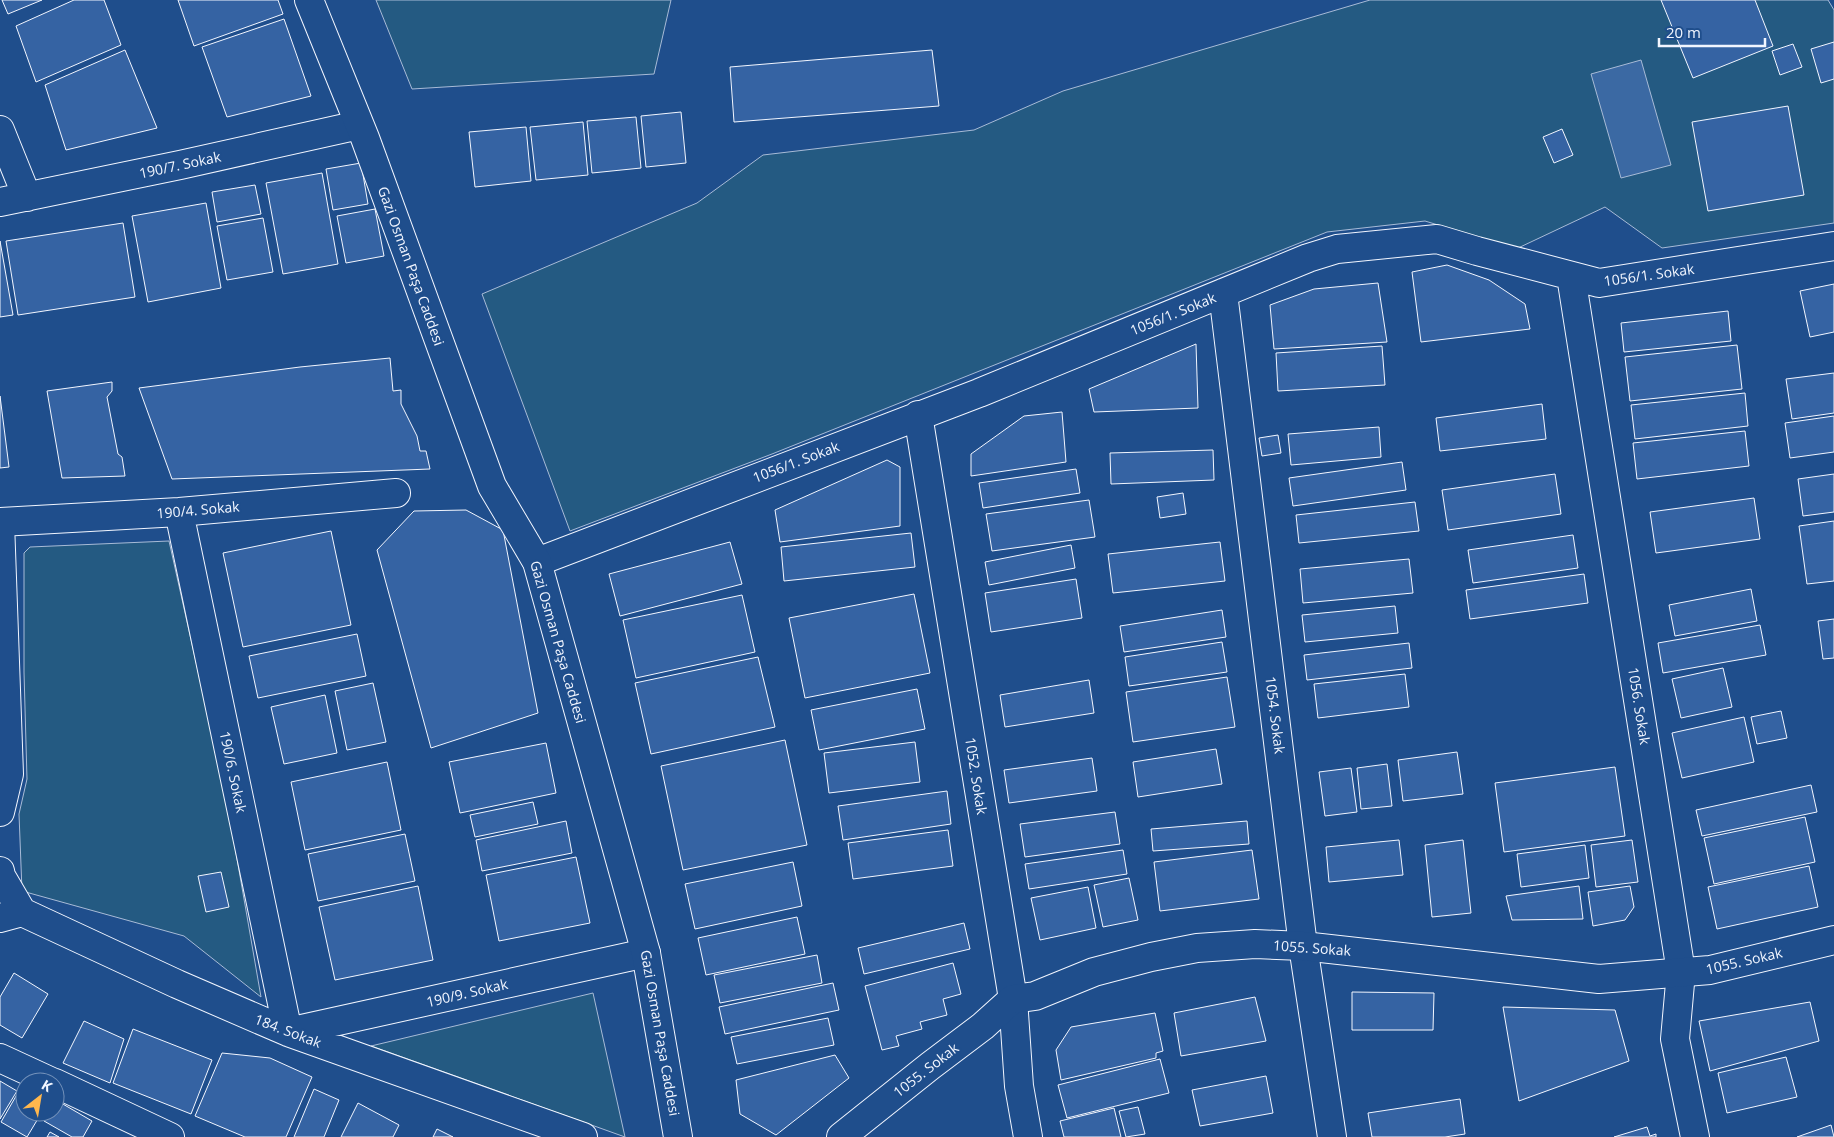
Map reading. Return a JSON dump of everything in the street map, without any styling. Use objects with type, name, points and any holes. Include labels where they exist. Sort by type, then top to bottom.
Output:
[{"type":"street","name":"Gazi Osman Paşa Caddesi","points":[[309,0],[359,125],[492,486],[537,562],[646,953],[678,1137]]},
{"type":"street","name":"190/7. Sokak","points":[[0,202],[359,125]]},
{"type":"street","points":[[0,130],[27,197]]},
{"type":"street","name":"1056/1. Sokak","points":[[537,562],[979,393],[1308,258],[1337,249],[1437,239],[1599,283],[1834,246]]},
{"type":"street","name":"1056. Sokak","points":[[1571,276],[1681,972],[1675,1038],[1695,1137]]},
{"type":"street","name":"1054. Sokak","points":[[1223,293],[1304,946],[1332,1137]]},
{"type":"street","name":"1052. Sokak","points":[[918,415],[1013,999],[1019,1086],[1028,1137]]},
{"type":"street","name":"190/4. Sokak","points":[[0,522],[179,512],[396,493]]},
{"type":"street","name":"190/6. Sokak","points":[[179,512],[288,1032]]},
{"type":"street","points":[[0,522],[4,775],[0,812]]},
{"type":"street","points":[[0,871],[11,915]]},
{"type":"street","name":"184. Sokak","points":[[11,915],[288,1032],[583,1137]]},
{"type":"street","name":"1055. Sokak","points":[[841,1137],[982,1026],[1013,999],[1035,996],[1094,972],[1151,956],[1197,948],[1255,944],[1304,946],[1599,978],[1710,970],[1834,940]]},
{"type":"street","name":"190/9. Sokak","points":[[288,1032],[646,953]]},
{"type":"street","points":[[0,1058],[30,1072]]},
{"type":"street","points":[[65,1088],[170,1137]]},
{"type":"shaded area","points":[[376,0],[671,0],[654,74],[412,89]]},
{"type":"shaded area","points":[[1370,0],[1828,0],[1834,10],[1834,223],[1662,248],[1605,207],[1516,249],[1425,221],[1327,232],[772,454],[570,531],[482,294],[697,203],[763,155],[974,130],[1063,91]]},
{"type":"shaded area","points":[[1641,60],[1671,165],[1621,178],[1591,74]]},
{"type":"shaded area","points":[[169,541],[227,801],[261,997],[184,936],[22,891],[19,814],[27,779],[24,672],[24,553],[30,547]]},
{"type":"shaded area","points":[[593,993],[625,1137],[371,1046]]},
{"type":"building","points":[[2,0],[42,0],[8,14]]},
{"type":"building","points":[[74,0],[104,0],[121,45],[36,82],[16,26]]},
{"type":"building","points":[[178,0],[278,0],[283,14],[194,46]]},
{"type":"building","points":[[1661,0],[1755,0],[1773,46],[1693,78]]},
{"type":"building","points":[[284,19],[311,96],[227,117],[202,47]]},
{"type":"building","points":[[1834,42],[1834,79],[1821,83],[1811,49]]},
{"type":"building","points":[[1793,44],[1802,67],[1780,75],[1772,51]]},
{"type":"building","points":[[125,50],[157,128],[66,150],[45,85]]},
{"type":"building","points":[[932,50],[939,106],[734,122],[730,67]]},
{"type":"building","points":[[1788,106],[1804,195],[1708,211],[1692,122]]},
{"type":"building","points":[[681,112],[686,163],[646,167],[641,116]]},
{"type":"building","points":[[636,117],[641,168],[592,173],[587,121]]},
{"type":"building","points":[[583,122],[588,175],[536,180],[530,127]]},
{"type":"building","points":[[526,127],[531,181],[475,187],[469,132]]},
{"type":"building","points":[[1562,129],[1573,155],[1554,163],[1543,137]]},
{"type":"building","points":[[361,163],[368,204],[333,210],[326,169]]},
{"type":"building","points":[[322,173],[338,264],[283,274],[266,183]]},
{"type":"building","points":[[255,185],[261,214],[217,222],[212,192]]},
{"type":"building","points":[[206,203],[221,288],[148,302],[132,216]]},
{"type":"building","points":[[375,209],[384,256],[346,263],[337,216]]},
{"type":"building","points":[[263,218],[273,272],[227,280],[217,226]]},
{"type":"building","points":[[123,223],[135,297],[18,315],[6,241]]},
{"type":"building","points":[[0,241],[13,315],[0,317]]},
{"type":"building","points":[[1447,265],[1489,280],[1525,304],[1530,329],[1421,342],[1412,272]]},
{"type":"building","points":[[1378,283],[1387,342],[1274,349],[1270,305],[1314,289]]},
{"type":"building","points":[[1834,284],[1834,332],[1810,337],[1800,291]]},
{"type":"building","points":[[1728,311],[1731,341],[1624,352],[1621,323]]},
{"type":"building","points":[[1196,344],[1198,408],[1094,412],[1089,389]]},
{"type":"building","points":[[1737,345],[1742,389],[1630,401],[1625,357]]},
{"type":"building","points":[[1382,346],[1385,385],[1278,391],[1276,353]]},
{"type":"building","points":[[390,358],[393,391],[401,390],[401,404],[417,436],[420,451],[426,451],[430,469],[172,479],[139,388],[300,367]]},
{"type":"building","points":[[1834,373],[1834,413],[1792,419],[1786,379]]},
{"type":"building","points":[[112,382],[112,391],[107,397],[118,454],[122,457],[125,476],[62,478],[47,391]]},
{"type":"building","points":[[1745,393],[1748,426],[1635,439],[1631,405]]},
{"type":"building","points":[[0,396],[9,467],[0,468]]},
{"type":"building","points":[[1542,404],[1546,439],[1440,451],[1436,418]]},
{"type":"building","points":[[1062,412],[1066,462],[971,476],[971,454],[1024,416]]},
{"type":"building","points":[[1834,416],[1834,452],[1790,458],[1785,423]]},
{"type":"building","points":[[1379,427],[1381,457],[1291,465],[1288,434]]},
{"type":"building","points":[[1745,431],[1749,466],[1637,479],[1633,443]]},
{"type":"building","points":[[1278,435],[1281,453],[1262,456],[1259,438]]},
{"type":"building","points":[[1213,450],[1214,480],[1111,484],[1110,453]]},
{"type":"building","points":[[887,460],[900,467],[900,526],[780,542],[775,510]]},
{"type":"building","points":[[1402,462],[1406,490],[1293,506],[1289,478]]},
{"type":"building","points":[[1076,469],[1080,493],[983,508],[979,483]]},
{"type":"building","points":[[1555,474],[1561,514],[1448,530],[1442,490]]},
{"type":"building","points":[[1834,474],[1834,512],[1803,516],[1798,479]]},
{"type":"building","points":[[1183,493],[1186,514],[1160,518],[1157,497]]},
{"type":"building","points":[[1754,498],[1760,539],[1656,553],[1650,512]]},
{"type":"building","points":[[1089,500],[1095,537],[992,551],[986,514]]},
{"type":"building","points":[[1415,502],[1419,531],[1299,543],[1296,515]]},
{"type":"building","points":[[466,510],[503,530],[538,713],[431,748],[377,550],[414,511]]},
{"type":"building","points":[[1834,521],[1834,581],[1807,584],[1799,526]]},
{"type":"building","points":[[331,531],[351,625],[243,647],[223,553]]},
{"type":"building","points":[[911,533],[915,567],[784,581],[781,547]]},
{"type":"building","points":[[1573,535],[1578,568],[1473,583],[1468,550]]},
{"type":"building","points":[[730,542],[742,584],[620,616],[609,574]]},
{"type":"building","points":[[1220,542],[1225,581],[1113,593],[1108,554]]},
{"type":"building","points":[[1071,545],[1075,568],[989,585],[985,562]]},
{"type":"building","points":[[1409,559],[1413,593],[1303,603],[1300,569]]},
{"type":"building","points":[[1584,574],[1588,603],[1470,619],[1466,590]]},
{"type":"building","points":[[1076,579],[1082,618],[991,632],[985,593]]},
{"type":"building","points":[[1751,589],[1757,621],[1675,636],[1669,605]]},
{"type":"building","points":[[914,594],[930,673],[805,698],[789,618]]},
{"type":"building","points":[[742,595],[755,652],[636,678],[623,620]]},
{"type":"building","points":[[1395,606],[1398,633],[1305,642],[1302,615]]},
{"type":"building","points":[[1222,610],[1226,637],[1124,652],[1120,626]]},
{"type":"building","points":[[1834,619],[1834,658],[1823,659],[1818,621]]},
{"type":"building","points":[[1760,625],[1766,655],[1663,673],[1658,643]]},
{"type":"building","points":[[357,634],[366,676],[258,698],[249,656]]},
{"type":"building","points":[[1222,642],[1227,672],[1129,686],[1125,657]]},
{"type":"building","points":[[1409,643],[1412,668],[1307,680],[1304,655]]},
{"type":"building","points":[[758,657],[775,727],[651,754],[635,683]]},
{"type":"building","points":[[1723,668],[1732,707],[1681,718],[1672,679]]},
{"type":"building","points":[[1405,674],[1409,707],[1318,718],[1314,684]]},
{"type":"building","points":[[1227,677],[1235,727],[1133,742],[1126,692]]},
{"type":"building","points":[[1089,680],[1094,713],[1005,727],[1000,695]]},
{"type":"building","points":[[373,683],[386,742],[347,750],[335,691]]},
{"type":"building","points":[[917,689],[925,729],[819,750],[811,710]]},
{"type":"building","points":[[325,695],[337,753],[284,764],[271,707]]},
{"type":"building","points":[[1781,711],[1787,738],[1757,744],[1751,717]]},
{"type":"building","points":[[1744,717],[1754,762],[1682,778],[1672,733]]},
{"type":"building","points":[[785,740],[807,845],[683,870],[661,766]]},
{"type":"building","points":[[915,742],[920,782],[829,793],[824,753]]},
{"type":"building","points":[[546,743],[556,793],[460,813],[449,762]]},
{"type":"building","points":[[1216,749],[1222,784],[1138,797],[1133,762]]},
{"type":"building","points":[[1457,752],[1463,794],[1403,801],[1398,760]]},
{"type":"building","points":[[1092,758],[1097,791],[1009,803],[1004,770]]},
{"type":"building","points":[[387,762],[401,830],[305,850],[291,782]]},
{"type":"building","points":[[1387,764],[1392,806],[1361,809],[1357,768]]},
{"type":"building","points":[[1615,767],[1625,836],[1504,852],[1495,783]]},
{"type":"building","points":[[1351,768],[1357,812],[1325,816],[1319,772]]},
{"type":"building","points":[[1811,785],[1817,812],[1702,836],[1696,810]]},
{"type":"building","points":[[947,791],[951,824],[843,840],[838,806]]},
{"type":"building","points":[[533,802],[538,824],[475,837],[470,815]]},
{"type":"building","points":[[1115,812],[1120,844],[1025,857],[1020,824]]},
{"type":"building","points":[[1805,817],[1815,862],[1714,884],[1704,838]]},
{"type":"building","points":[[566,821],[572,853],[482,871],[476,840]]},
{"type":"building","points":[[1247,821],[1249,844],[1153,851],[1151,829]]},
{"type":"building","points":[[948,830],[953,866],[853,879],[848,843]]},
{"type":"building","points":[[405,834],[415,881],[318,901],[308,854]]},
{"type":"building","points":[[1399,840],[1403,875],[1329,882],[1326,847]]},
{"type":"building","points":[[1463,840],[1471,913],[1432,917],[1425,845]]},
{"type":"building","points":[[1632,840],[1638,882],[1596,887],[1591,845]]},
{"type":"building","points":[[1585,845],[1589,878],[1521,887],[1517,854]]},
{"type":"building","points":[[1123,850],[1127,874],[1029,889],[1025,864]]},
{"type":"building","points":[[1252,850],[1259,899],[1160,911],[1154,862]]},
{"type":"building","points":[[576,857],[590,923],[499,941],[486,875]]},
{"type":"building","points":[[793,862],[802,906],[695,929],[685,884]]},
{"type":"building","points":[[1809,866],[1818,907],[1717,929],[1708,887]]},
{"type":"building","points":[[221,872],[229,907],[206,912],[198,876]]},
{"type":"building","points":[[1129,878],[1138,920],[1103,927],[1094,885]]},
{"type":"building","points":[[418,886],[433,960],[335,980],[319,907]]},
{"type":"building","points":[[1579,886],[1583,919],[1512,920],[1506,896]]},
{"type":"building","points":[[1630,886],[1634,907],[1625,920],[1593,926],[1588,892]]},
{"type":"building","points":[[1088,887],[1096,928],[1040,940],[1031,898]]},
{"type":"building","points":[[797,917],[805,954],[706,975],[698,938]]},
{"type":"building","points":[[964,923],[970,949],[864,974],[858,948]]},
{"type":"building","points":[[817,955],[822,983],[720,1003],[714,975]]},
{"type":"building","points":[[953,963],[961,994],[943,999],[947,1015],[920,1022],[922,1029],[896,1036],[899,1046],[882,1050],[865,986]]},
{"type":"building","points":[[14,973],[48,994],[22,1038],[0,1025],[0,997]]},
{"type":"building","points":[[833,983],[839,1010],[725,1034],[719,1007]]},
{"type":"building","points":[[1352,992],[1434,993],[1433,1030],[1352,1030]]},
{"type":"building","points":[[1255,997],[1266,1041],[1181,1056],[1174,1013]]},
{"type":"building","points":[[1810,1002],[1819,1041],[1710,1071],[1699,1021]]},
{"type":"building","points":[[1503,1007],[1615,1010],[1629,1061],[1519,1101]]},
{"type":"building","points":[[1155,1013],[1163,1051],[1156,1053],[1156,1058],[1061,1080],[1056,1050],[1071,1027]]},
{"type":"building","points":[[828,1018],[834,1045],[737,1064],[731,1037]]},
{"type":"building","points":[[84,1021],[124,1039],[110,1083],[63,1063]]},
{"type":"building","points":[[133,1029],[212,1060],[191,1114],[113,1083]]},
{"type":"building","points":[[222,1053],[270,1058],[312,1077],[286,1137],[245,1137],[195,1116]]},
{"type":"building","points":[[835,1055],[849,1078],[776,1135],[740,1114],[736,1080]]},
{"type":"building","points":[[1786,1057],[1797,1097],[1727,1113],[1718,1073]]},
{"type":"building","points":[[1160,1059],[1169,1093],[1067,1118],[1058,1085]]},
{"type":"building","points":[[1266,1076],[1273,1113],[1200,1126],[1192,1090]]},
{"type":"building","points":[[0,1081],[15,1090],[15,1094],[0,1119]]},
{"type":"building","points":[[314,1089],[339,1100],[324,1137],[294,1137]]},
{"type":"building","points":[[15,1098],[15,1122],[36,1122],[27,1137],[1,1122]]},
{"type":"building","points":[[1460,1099],[1465,1134],[1445,1137],[1372,1137],[1368,1113]]},
{"type":"building","points":[[358,1103],[399,1125],[393,1137],[341,1137]]},
{"type":"building","points":[[65,1105],[92,1121],[83,1137],[72,1137],[46,1122],[65,1122]]},
{"type":"building","points":[[1138,1107],[1145,1134],[1126,1137],[1119,1111]]},
{"type":"building","points":[[1114,1108],[1121,1137],[1064,1137],[1060,1121]]},
{"type":"building","points":[[1831,1125],[1834,1137],[1797,1137]]},
{"type":"building","points":[[1647,1127],[1650,1136],[1656,1134],[1656,1137],[1614,1137]]},
{"type":"building","points":[[437,1129],[453,1137],[433,1137]]},
{"type":"building","points":[[50,1132],[59,1137],[47,1137]]}]
